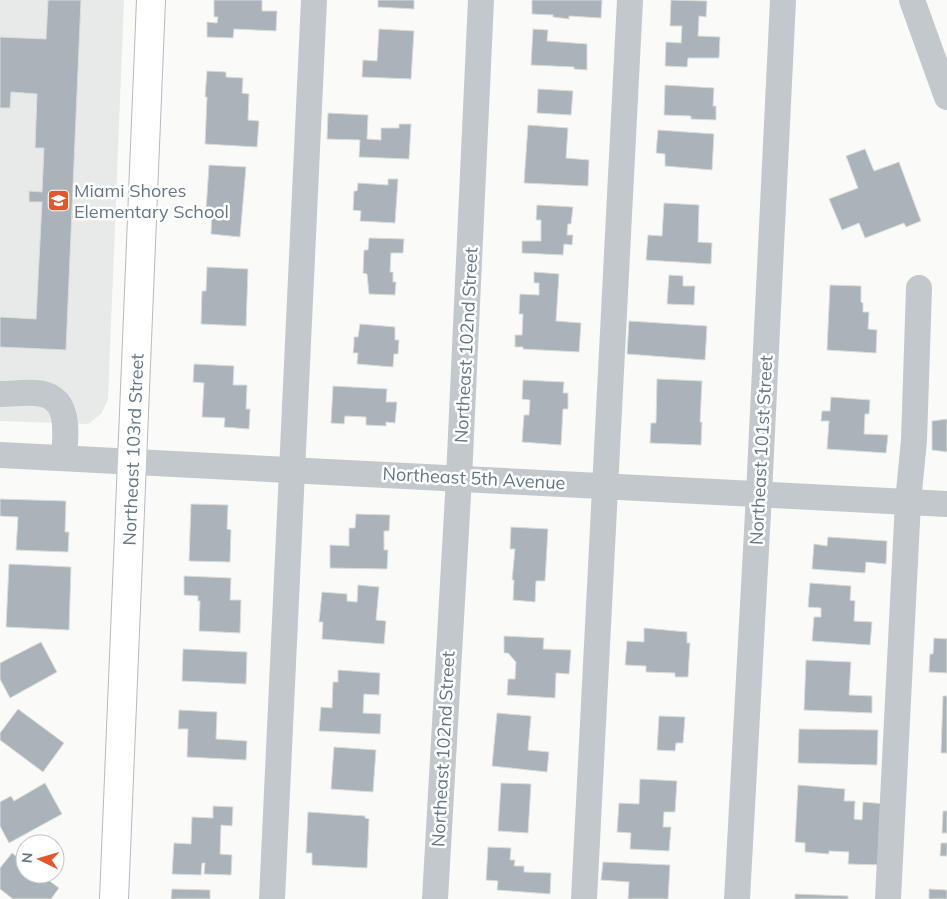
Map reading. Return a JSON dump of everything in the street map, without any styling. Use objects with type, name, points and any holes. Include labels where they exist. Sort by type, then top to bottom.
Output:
[{"type":"main road","name":"Northeast 103rd Street","points":[[114,899],[151,0]]},
{"type":"street","points":[[272,899],[314,0]]},
{"type":"street","name":"Northeast 102nd Street","points":[[434,899],[460,478],[481,0]]},
{"type":"street","points":[[584,899],[630,0]]},
{"type":"street","name":"Northeast 101st Street","points":[[737,899],[784,0]]},
{"type":"street","points":[[912,0],[947,97]]},
{"type":"street","points":[[888,899],[908,502],[914,440],[919,288]]},
{"type":"street","points":[[0,394],[33,392],[44,394],[60,406],[66,425],[64,457]]},
{"type":"street","name":"Northeast 5th Avenue","points":[[0,454],[947,504]]},
{"type":"shaded area","name":"Miami Shores Elementary School","points":[[0,0],[124,0],[108,400],[101,414],[88,424],[0,421]]},
{"type":"building","points":[[48,0],[81,0],[66,350],[0,347],[0,317],[36,319],[42,202],[29,202],[29,191],[42,192],[44,148],[35,148],[37,94],[11,92],[10,108],[0,108],[0,37],[46,39]]},
{"type":"building","points":[[214,0],[262,0],[262,11],[277,11],[276,31],[234,29],[233,38],[207,37],[207,22],[217,23],[218,17],[214,17]]},
{"type":"building","points":[[378,0],[414,0],[414,9],[378,7]]},
{"type":"building","points":[[532,0],[602,0],[601,18],[569,16],[569,19],[553,17],[553,15],[532,14]]},
{"type":"building","points":[[671,0],[707,1],[706,17],[699,16],[698,36],[720,37],[719,58],[688,58],[687,67],[665,66],[666,42],[681,43],[682,26],[670,26]]},
{"type":"building","points":[[379,29],[414,31],[411,79],[362,77],[363,60],[377,61]]},
{"type":"building","points":[[533,29],[548,30],[547,41],[587,44],[587,70],[574,69],[574,67],[531,65]]},
{"type":"building","points":[[207,71],[226,72],[226,77],[243,78],[242,93],[249,94],[248,120],[259,121],[257,147],[205,144]]},
{"type":"building","points":[[665,85],[714,88],[713,106],[716,106],[716,120],[691,119],[691,116],[664,115]]},
{"type":"building","points":[[538,89],[573,91],[571,115],[537,113]]},
{"type":"building","points":[[328,113],[368,115],[367,139],[381,140],[381,128],[399,128],[399,124],[411,124],[409,159],[359,157],[360,140],[327,139]]},
{"type":"building","points":[[528,125],[568,128],[566,158],[589,160],[588,186],[524,183]]},
{"type":"building","points":[[658,130],[714,134],[712,170],[665,166],[665,154],[656,153]]},
{"type":"building","points":[[865,149],[874,171],[899,162],[921,221],[906,227],[904,223],[865,238],[859,223],[842,230],[829,199],[858,188],[846,156]]},
{"type":"building","points":[[209,165],[246,167],[240,237],[211,234],[212,211],[206,210]]},
{"type":"building","points":[[388,179],[398,179],[395,223],[360,221],[361,211],[353,210],[354,191],[357,191],[358,183],[388,185]]},
{"type":"building","points":[[664,203],[699,205],[698,242],[712,243],[711,264],[646,260],[648,235],[662,236]]},
{"type":"building","points":[[537,205],[573,207],[571,224],[568,224],[567,235],[573,235],[572,245],[564,244],[563,255],[522,253],[522,241],[541,241],[541,220],[536,220]]},
{"type":"building","points":[[369,238],[404,239],[403,253],[391,253],[390,272],[393,272],[393,282],[396,282],[395,295],[369,294],[367,274],[363,273],[364,250],[368,250]]},
{"type":"building","points":[[207,267],[248,269],[246,326],[201,324],[202,291],[206,291]]},
{"type":"building","points":[[534,272],[559,274],[556,321],[581,323],[579,352],[515,347],[515,335],[522,335],[523,314],[519,314],[520,294],[539,295],[539,283],[534,283]]},
{"type":"building","points":[[669,275],[683,276],[683,286],[695,286],[694,305],[667,304]]},
{"type":"building","points":[[830,285],[861,286],[863,312],[869,312],[868,329],[877,330],[876,353],[827,350]]},
{"type":"building","points":[[629,321],[707,326],[705,360],[627,354]]},
{"type":"building","points":[[360,324],[395,327],[395,340],[399,340],[398,354],[394,354],[393,367],[357,364],[358,353],[353,353],[354,337],[358,337]]},
{"type":"building","points":[[194,364],[234,366],[233,385],[247,385],[246,409],[250,409],[249,429],[224,427],[225,418],[202,417],[204,383],[193,382]]},
{"type":"building","points":[[657,379],[702,381],[701,445],[650,443],[651,423],[656,423]]},
{"type":"building","points":[[523,380],[564,382],[563,393],[568,393],[568,409],[563,409],[561,445],[522,442],[524,415],[529,415],[530,400],[522,399]]},
{"type":"building","points":[[333,386],[387,389],[386,402],[397,402],[395,423],[386,422],[386,426],[366,425],[366,417],[345,416],[344,424],[331,423]]},
{"type":"building","points":[[831,397],[870,400],[869,414],[865,414],[864,434],[888,435],[886,453],[827,449],[829,421],[821,421],[822,411],[830,411]]},
{"type":"building","points":[[947,419],[947,452],[932,450],[932,421]]},
{"type":"building","points":[[0,499],[66,501],[65,532],[69,532],[68,552],[16,550],[18,517],[0,516]]},
{"type":"building","points":[[191,504],[228,505],[227,529],[231,530],[230,562],[189,561]]},
{"type":"building","points":[[356,514],[390,515],[389,531],[384,531],[384,550],[388,550],[387,569],[330,568],[330,545],[349,546],[349,528],[355,528]]},
{"type":"building","points":[[511,527],[548,529],[545,581],[536,581],[535,602],[513,600],[514,580],[512,580],[515,549],[510,549]]},
{"type":"building","points":[[828,537],[887,541],[886,564],[866,562],[865,573],[812,569],[814,544],[827,546]]},
{"type":"building","points":[[9,564],[71,567],[69,630],[6,627]]},
{"type":"building","points":[[184,576],[231,578],[230,600],[241,600],[240,633],[199,631],[200,601],[198,601],[198,596],[184,595]]},
{"type":"building","points":[[810,583],[851,586],[850,600],[855,601],[854,621],[872,622],[870,645],[812,641],[814,617],[821,617],[821,608],[808,607]]},
{"type":"building","points":[[358,585],[379,587],[376,620],[386,621],[384,644],[322,639],[323,622],[319,622],[322,592],[347,594],[347,601],[357,602]]},
{"type":"building","points":[[644,628],[687,632],[687,643],[690,643],[688,677],[675,677],[675,673],[646,672],[646,666],[625,665],[627,641],[644,642]]},
{"type":"building","points":[[504,636],[544,638],[543,649],[571,650],[569,674],[556,673],[555,698],[507,695],[508,679],[515,679],[516,662],[508,653],[504,653]]},
{"type":"building","points":[[934,638],[947,639],[947,673],[929,672],[930,654],[933,654]]},
{"type":"building","points":[[41,642],[57,672],[10,698],[0,679],[0,663]]},
{"type":"building","points":[[183,649],[247,652],[246,684],[182,681]]},
{"type":"building","points":[[806,660],[851,662],[849,695],[872,696],[872,713],[804,710]]},
{"type":"building","points":[[338,670],[380,673],[379,695],[364,694],[363,713],[381,714],[380,734],[319,731],[321,707],[332,708],[333,682],[338,682]]},
{"type":"building","points":[[943,696],[947,696],[947,753],[941,753]]},
{"type":"building","points":[[18,709],[64,743],[43,772],[0,740],[0,733]]},
{"type":"building","points":[[179,710],[217,712],[216,739],[247,741],[246,760],[187,757],[188,729],[178,729]]},
{"type":"building","points":[[497,713],[531,716],[528,750],[549,752],[547,772],[492,766]]},
{"type":"building","points":[[659,716],[685,717],[683,743],[676,743],[675,751],[657,750]]},
{"type":"building","points":[[799,729],[878,730],[877,765],[798,763]]},
{"type":"building","points":[[334,747],[376,750],[373,792],[331,789]]},
{"type":"building","points":[[640,779],[677,781],[675,812],[664,812],[663,827],[671,827],[669,851],[630,849],[631,833],[617,832],[619,803],[639,804]]},
{"type":"building","points":[[45,783],[62,814],[25,834],[15,834],[15,840],[9,843],[0,826],[0,802],[11,796],[14,801]]},
{"type":"building","points":[[501,783],[531,784],[528,833],[498,831]]},
{"type":"building","points":[[798,785],[845,789],[844,801],[855,801],[854,819],[862,820],[863,802],[886,804],[883,865],[848,864],[849,852],[829,851],[829,854],[805,852],[805,843],[795,842]]},
{"type":"building","points":[[213,806],[233,807],[232,826],[221,825],[220,854],[232,855],[231,875],[204,874],[205,863],[202,863],[201,875],[172,874],[174,843],[191,844],[192,817],[213,818]]},
{"type":"building","points":[[943,811],[947,811],[947,833],[942,833]]},
{"type":"building","points":[[308,812],[365,816],[365,818],[369,819],[367,868],[312,865],[312,853],[306,853]]},
{"type":"building","points":[[941,843],[947,843],[947,856],[940,856]]},
{"type":"building","points":[[488,847],[511,848],[510,860],[515,860],[514,866],[524,866],[524,872],[551,873],[550,894],[497,890],[498,881],[486,880]]},
{"type":"building","points":[[12,853],[15,855],[15,884],[54,884],[59,888],[51,899],[13,899],[0,889],[0,868]]},
{"type":"building","points":[[603,862],[670,865],[668,899],[628,899],[629,882],[601,880]]},
{"type":"building","points":[[172,889],[210,890],[210,899],[171,899]]},
{"type":"building","points":[[929,889],[947,890],[947,899],[929,899]]},
{"type":"building","points":[[795,894],[848,896],[848,899],[795,899]]},
{"type":"place","name":"Miami Shores Elementary School","points":[[58,200]]}]
